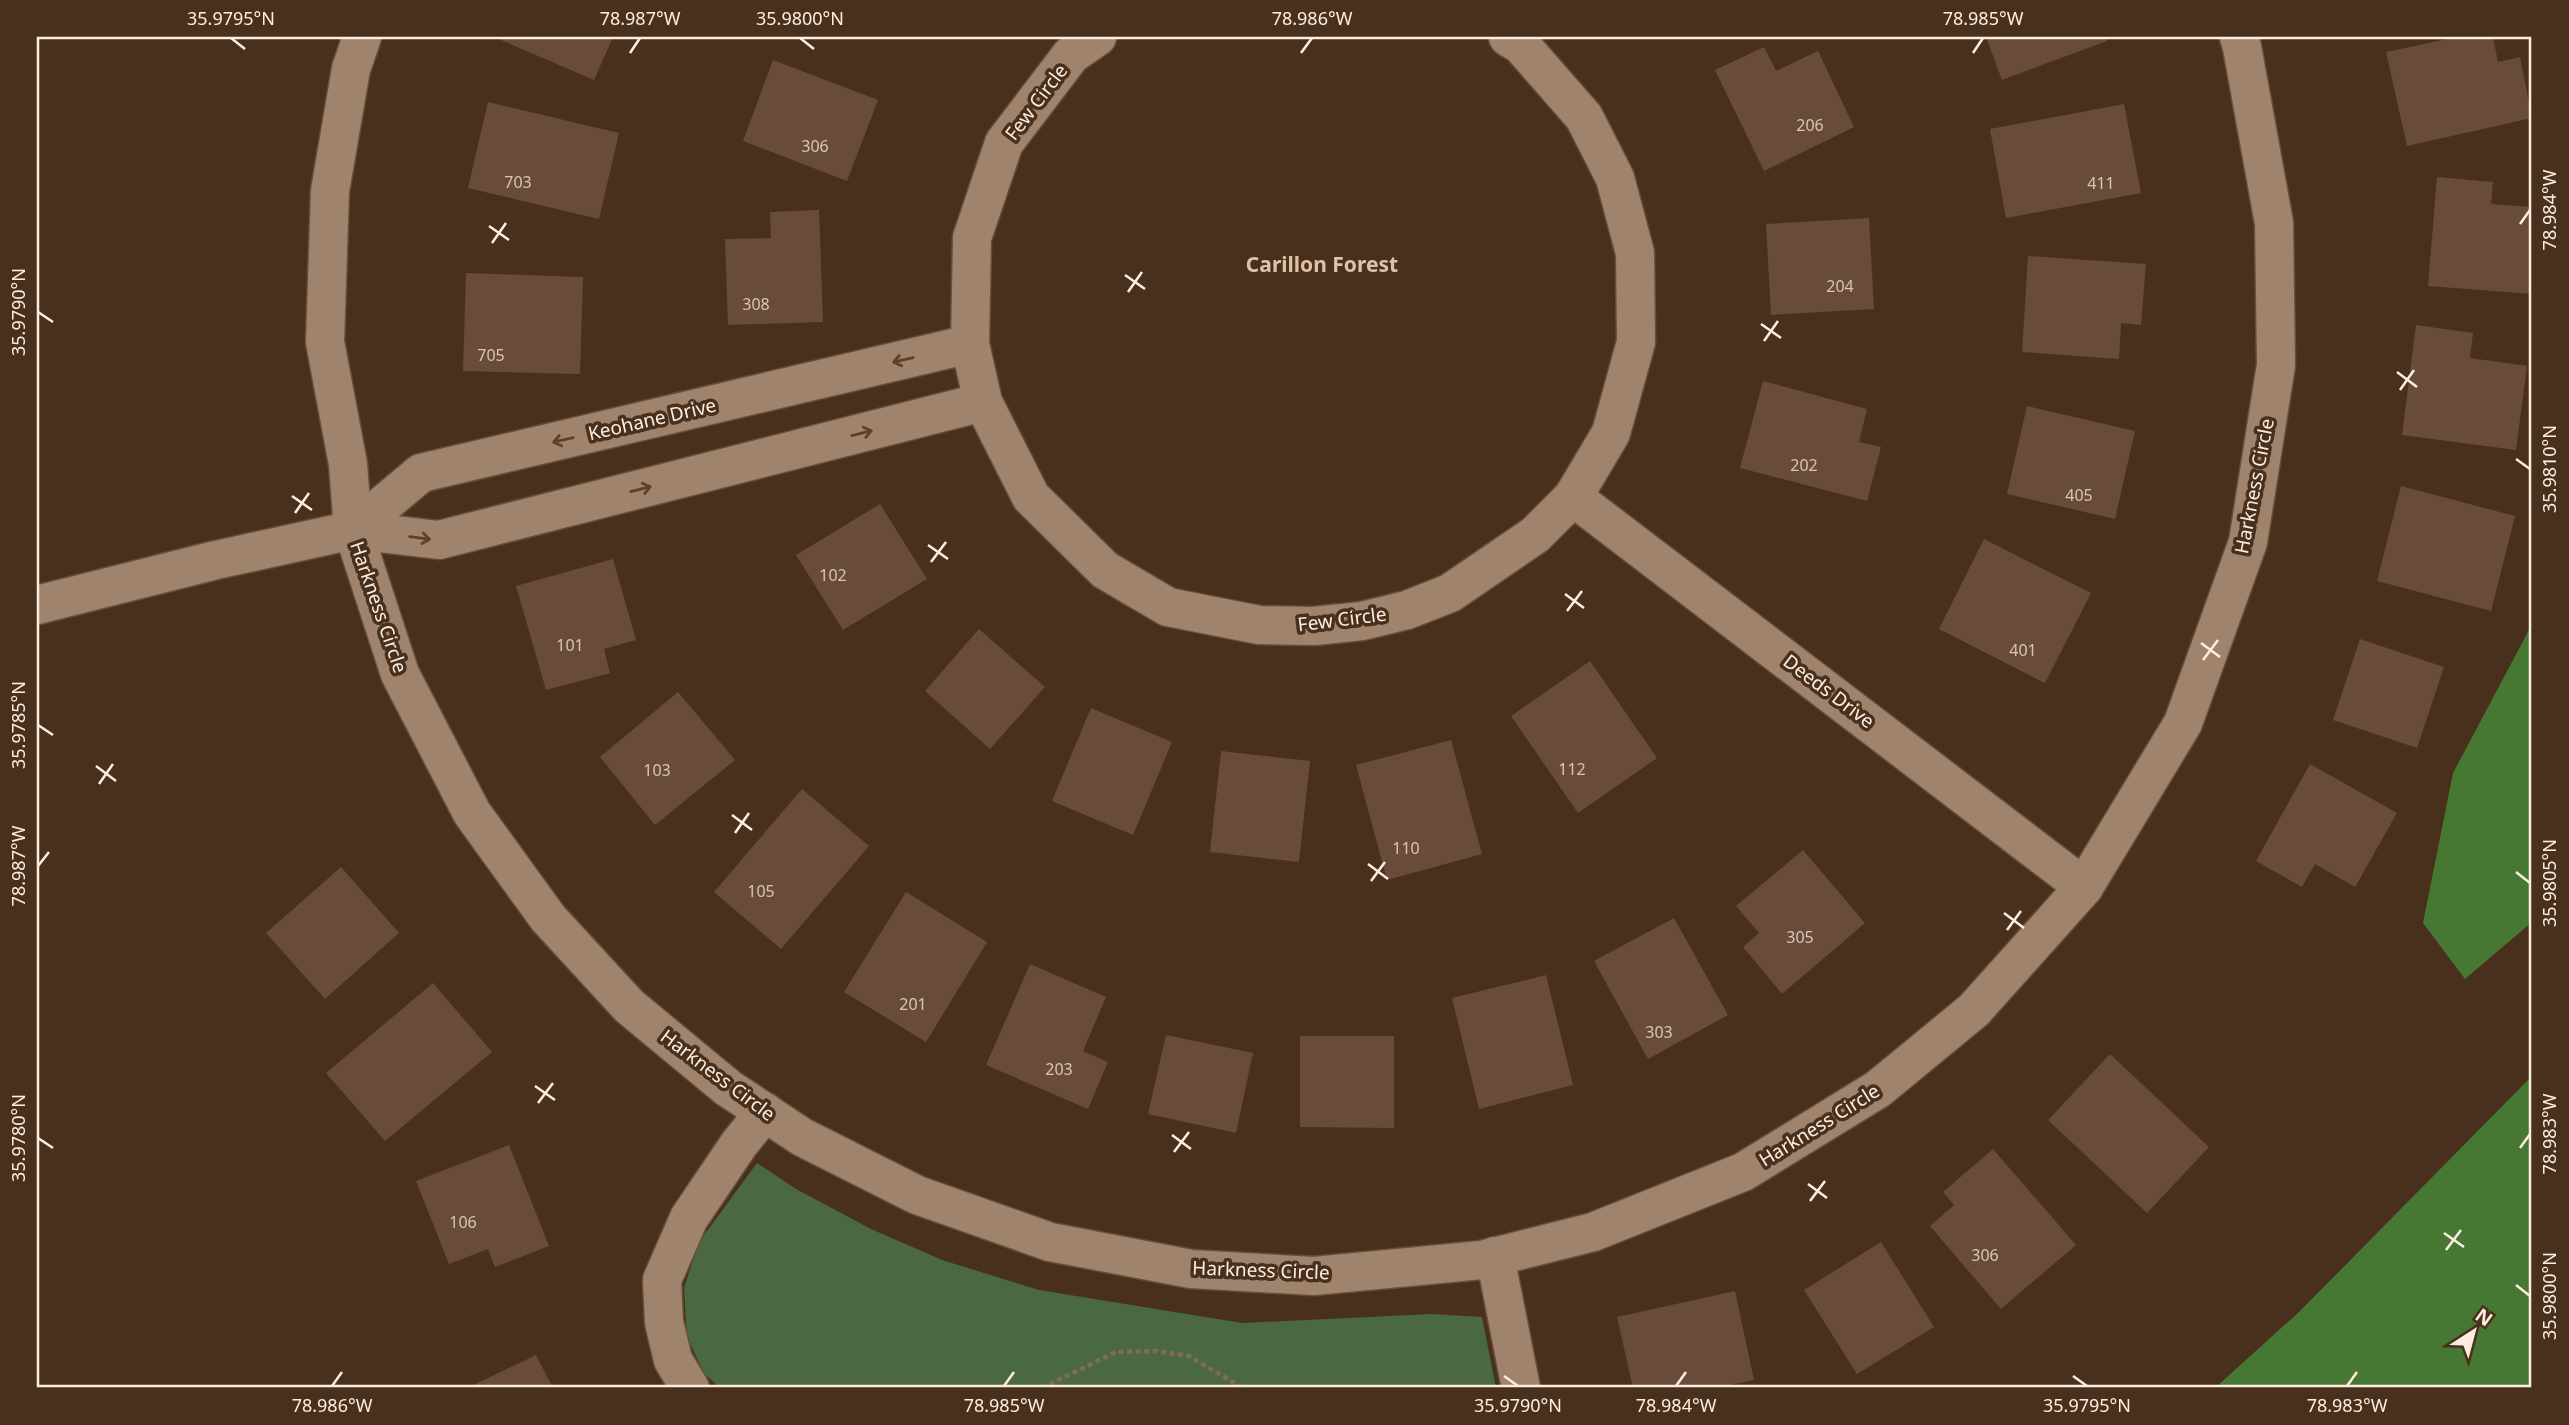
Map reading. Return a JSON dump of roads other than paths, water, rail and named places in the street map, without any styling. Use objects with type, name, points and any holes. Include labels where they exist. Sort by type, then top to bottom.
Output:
[{"type":"street","name":"Harkness Circle","points":[[362,37],[351,69],[330,191],[325,342],[348,464],[353,530],[400,674],[472,813],[548,918],[629,1006],[728,1088],[802,1137],[917,1195],[1050,1242],[1191,1269],[1314,1276],[1482,1260],[1594,1232],[1743,1172],[1878,1089],[1974,1010],[2084,887],[2183,723],[2248,542],[2276,365],[2274,223],[2239,37]]},
{"type":"street","name":"Few Circle","points":[[1097,37],[1071,55],[1004,143],[972,238],[970,344],[983,402],[1031,496],[1105,570],[1168,607],[1259,625],[1314,626],[1362,621],[1407,610],[1450,593],[1535,535],[1573,497],[1611,433],[1636,342],[1635,253],[1615,178],[1584,117],[1521,45],[1508,37]]},
{"type":"street","name":"Keohane Drive","points":[[353,530],[421,473],[970,344]]},
{"type":"street","name":"Keohane Drive","points":[[37,605],[216,560],[353,530],[439,540],[983,402]]},
{"type":"street","name":"Deeds Drive","points":[[1573,497],[2084,887]]},
{"type":"street","points":[[691,1388],[670,1348],[664,1322],[662,1280],[690,1218],[739,1144],[765,1112]]},
{"type":"street","points":[[1495,1256],[1521,1388]]},
{"type":"district","name":"Carillon Forest","points":[[1322,265]]}]
